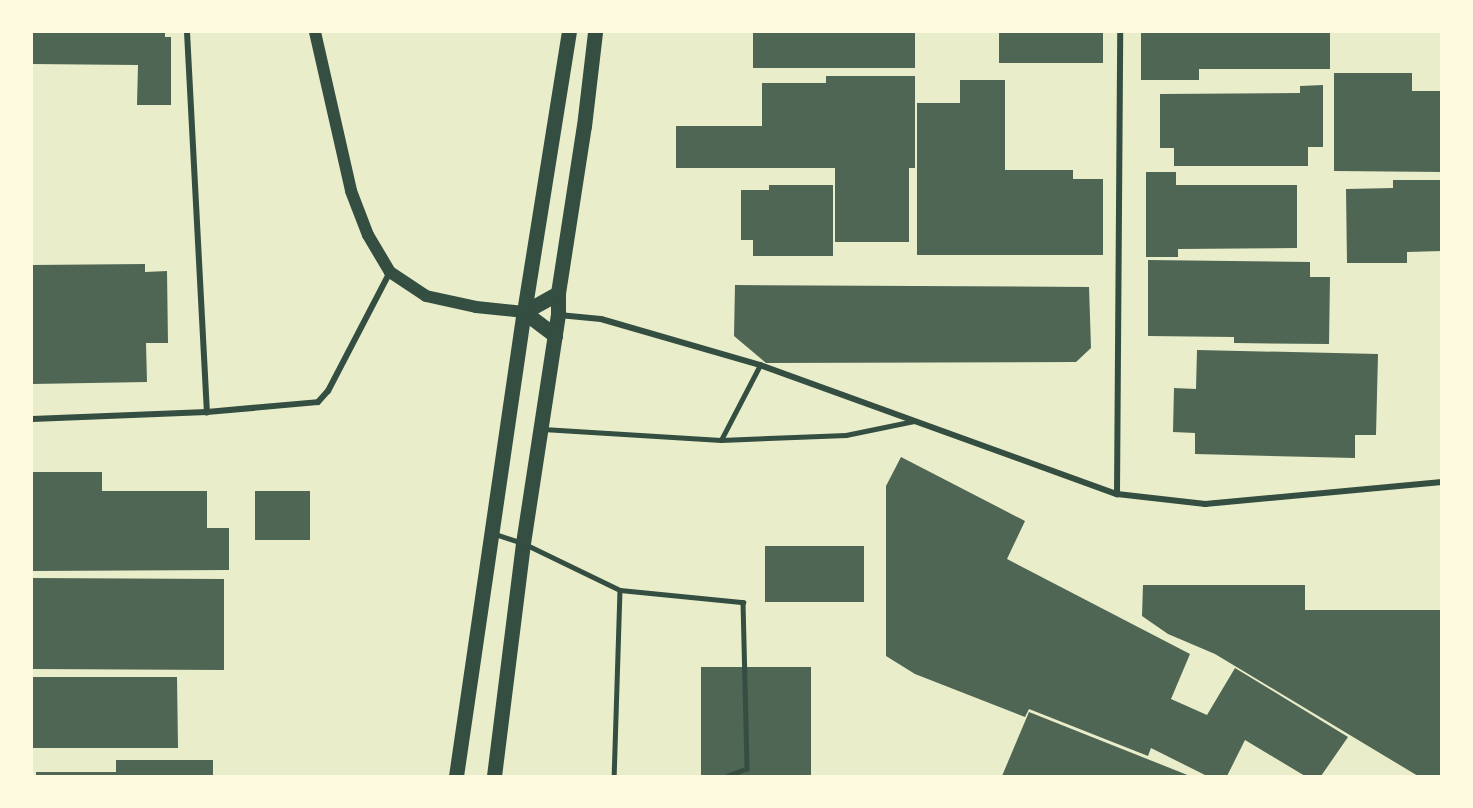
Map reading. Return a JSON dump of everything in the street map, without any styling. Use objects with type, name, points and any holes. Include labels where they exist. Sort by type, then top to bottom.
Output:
[{"type":"main road","points":[[315,32],[351,190],[368,235],[390,272],[426,296],[476,307],[525,312],[555,335]]},
{"type":"main road","points":[[456,777],[569,32]]},
{"type":"main road","points":[[494,777],[523,543],[558,315],[558,293],[584,126],[595,32]]},
{"type":"main road","points":[[525,312],[558,293]]},
{"type":"street","points":[[187,32],[207,412]]},
{"type":"street","points":[[1118,494],[1120,32]]},
{"type":"street","points":[[32,419],[207,412],[318,402],[328,391],[390,272]]},
{"type":"street","points":[[558,315],[601,319],[760,365],[1118,494],[1205,504],[1442,482]]},
{"type":"lane","points":[[721,440],[760,365]]},
{"type":"lane","points":[[541,429],[721,440],[846,435],[914,421]]},
{"type":"lane","points":[[493,533],[523,543],[620,590],[743,602],[747,769],[728,777]]},
{"type":"lane","points":[[614,777],[620,590]]},
{"type":"building","points":[[32,32],[165,32],[165,37],[171,37],[171,105],[137,105],[138,65],[32,64]]},
{"type":"building","points":[[753,32],[915,32],[915,68],[753,68]]},
{"type":"building","points":[[999,32],[1103,32],[1103,63],[999,63]]},
{"type":"building","points":[[1141,32],[1330,32],[1330,69],[1199,69],[1199,80],[1141,80]]},
{"type":"building","points":[[1334,73],[1412,73],[1412,91],[1442,91],[1442,172],[1334,171]]},
{"type":"building","points":[[826,76],[915,76],[915,168],[909,168],[909,242],[835,242],[835,168],[676,168],[676,126],[762,126],[762,83],[826,83]]},
{"type":"building","points":[[960,80],[1005,80],[1005,170],[1073,170],[1073,179],[1103,179],[1103,255],[917,255],[917,103],[960,103]]},
{"type":"building","points":[[1323,85],[1323,147],[1308,147],[1308,166],[1174,166],[1174,148],[1160,148],[1160,94],[1300,93],[1300,86]]},
{"type":"building","points":[[1146,172],[1176,172],[1176,185],[1297,185],[1297,248],[1178,249],[1178,257],[1146,257]]},
{"type":"building","points":[[1393,180],[1442,180],[1442,251],[1407,252],[1407,263],[1347,263],[1346,189],[1393,188]]},
{"type":"building","points":[[769,185],[833,185],[833,256],[753,256],[753,240],[741,240],[741,190],[769,190]]},
{"type":"building","points":[[1148,260],[1310,262],[1310,277],[1330,277],[1329,344],[1234,343],[1234,337],[1148,336]]},
{"type":"building","points":[[145,264],[145,272],[167,271],[168,343],[146,343],[147,382],[32,384],[32,265]]},
{"type":"building","points":[[735,285],[1089,287],[1091,348],[1076,362],[766,363],[734,336]]},
{"type":"building","points":[[1197,350],[1378,354],[1376,435],[1355,435],[1355,458],[1195,454],[1195,433],[1173,432],[1174,388],[1196,389]]},
{"type":"building","points":[[901,457],[1025,521],[1007,559],[1190,654],[1171,699],[1207,715],[1235,668],[1348,737],[1321,776],[1305,776],[1245,740],[1227,776],[1207,776],[1151,748],[1148,756],[1029,709],[1025,717],[915,674],[886,656],[886,486]]},
{"type":"building","points":[[32,472],[102,472],[102,491],[207,491],[207,528],[229,528],[229,570],[32,571]]},
{"type":"building","points":[[255,491],[310,491],[310,540],[255,540]]},
{"type":"building","points":[[765,546],[864,546],[864,602],[765,602]]},
{"type":"building","points":[[32,578],[224,579],[224,670],[32,669]]},
{"type":"building","points":[[1143,585],[1305,585],[1305,610],[1442,610],[1442,776],[1418,776],[1215,654],[1168,634],[1142,616]]},
{"type":"building","points":[[701,667],[811,667],[811,776],[701,776]]},
{"type":"building","points":[[32,677],[177,677],[178,748],[32,748]]},
{"type":"building","points":[[1029,712],[1190,776],[1002,776]]},
{"type":"building","points":[[116,760],[213,760],[213,776],[36,776],[36,772],[116,772]]}]
